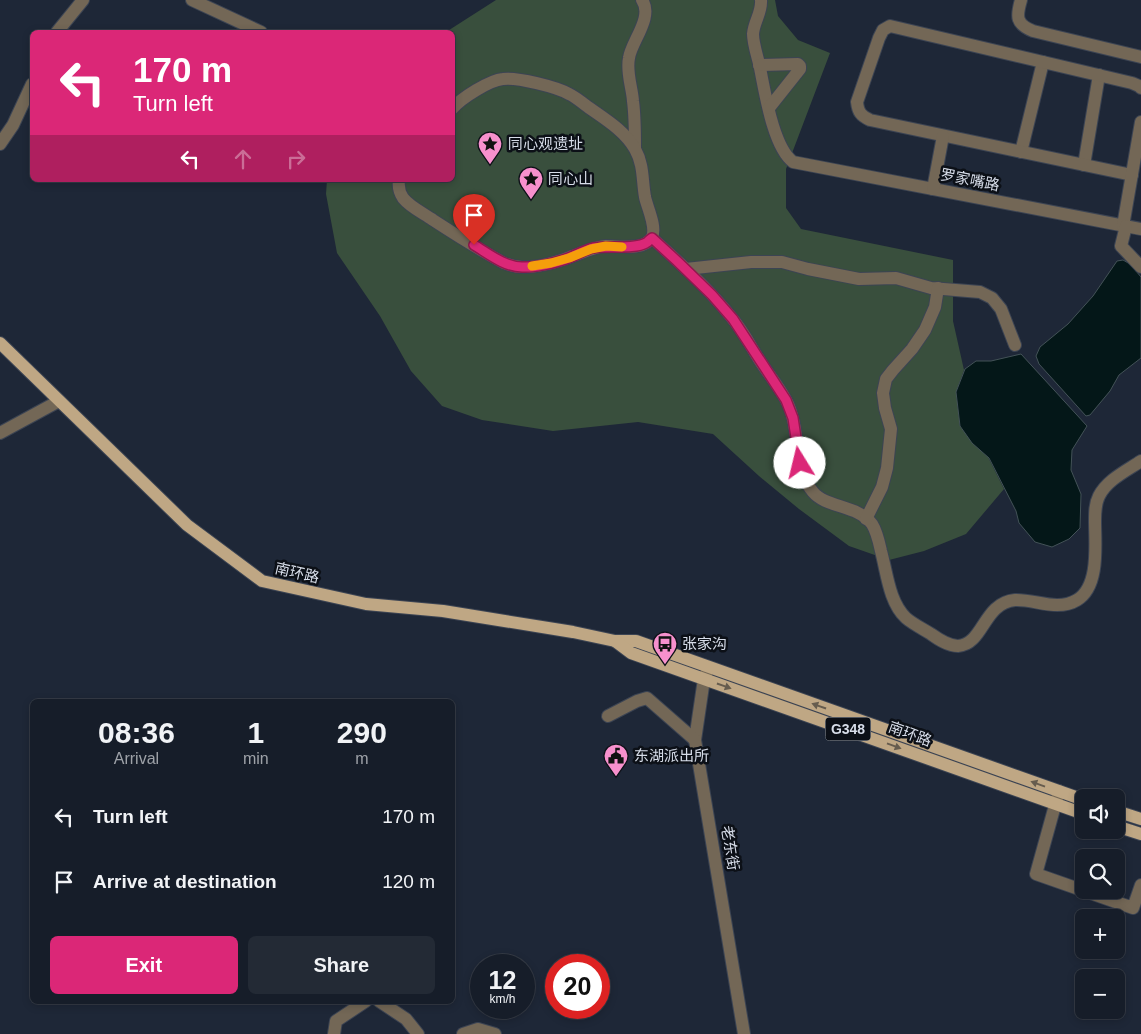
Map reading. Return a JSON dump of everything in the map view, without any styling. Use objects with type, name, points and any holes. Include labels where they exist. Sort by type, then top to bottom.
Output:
[{"type":"main road","name":"南环路","points":[[0,342],[186,525],[262,581],[366,604],[443,611],[573,632],[615,641],[631,653],[706,673],[1057,797],[1075,808]]},
{"type":"main road","name":"南环路","points":[[1057,797],[1075,799]]},
{"type":"main road","points":[[1125,814],[1141,819]]},
{"type":"main road","points":[[1125,829],[1141,834]]},
{"type":"street","points":[[59,30],[83,0]]},
{"type":"street","points":[[192,0],[257,30]]},
{"type":"street","points":[[635,148],[629,58],[645,20],[645,3],[642,0]]},
{"type":"street","points":[[761,0],[762,7],[753,34],[768,108]]},
{"type":"street","points":[[1021,0],[1018,9],[1018,20],[1024,27],[1033,31],[1141,57]]},
{"type":"street","points":[[1132,175],[870,120],[862,116],[858,110],[857,102],[879,38],[883,30],[890,26],[1132,83],[1141,88]]},
{"type":"street","points":[[1021,152],[1043,62]]},
{"type":"street","points":[[759,65],[798,64],[800,66],[800,69],[768,108]]},
{"type":"street","points":[[1084,165],[1099,76]]},
{"type":"street","points":[[399,182],[398,190],[411,206],[506,264],[523,267],[551,263],[591,249],[606,246],[634,246],[646,243],[652,238],[654,230],[645,196],[641,163],[635,148],[622,133],[569,94],[548,86],[510,78],[493,81],[455,106]]},
{"type":"street","points":[[0,144],[13,125],[30,88]]},
{"type":"street","name":"罗家嘴路","points":[[768,108],[772,124],[786,155],[793,162],[1141,229]]},
{"type":"street","points":[[1141,122],[1121,246],[1141,267]]},
{"type":"street","points":[[932,189],[943,136]]},
{"type":"street","points":[[652,238],[686,269],[733,319],[786,400],[793,418],[800,463],[813,493],[821,499],[862,515],[871,523],[877,534],[890,589],[901,613],[908,620],[943,642],[957,646],[966,643],[976,636],[994,609],[1002,603],[1016,600],[1050,605],[1064,604],[1077,600],[1087,591],[1093,578],[1095,506],[1108,484],[1141,462]]},
{"type":"street","points":[[686,269],[751,262],[782,262],[859,279],[896,278],[932,288],[980,292],[992,298],[1001,309],[1016,345]]},
{"type":"street","points":[[866,519],[882,487],[887,468],[891,429],[883,393],[886,379],[912,349],[925,330],[935,306],[938,288]]},
{"type":"street","points":[[0,433],[59,401]]},
{"type":"street","name":"老东街","points":[[706,673],[695,740],[744,1034]]},
{"type":"street","points":[[608,716],[647,698],[695,740]]},
{"type":"street","points":[[1057,797],[1036,874],[1133,908],[1141,885]]},
{"type":"street","points":[[334,1034],[336,1021],[362,1004]]},
{"type":"street","points":[[384,1004],[406,1019],[418,1034]]},
{"type":"street","points":[[463,1034],[478,1029],[494,1034]]},
{"type":"green space","points":[[496,0],[775,0],[778,16],[798,40],[830,53],[786,169],[786,208],[801,229],[953,260],[953,321],[964,370],[956,392],[960,426],[972,442],[988,457],[1004,489],[966,534],[924,551],[889,560],[849,546],[799,509],[713,434],[638,422],[553,431],[482,420],[442,406],[411,371],[380,316],[337,253],[326,194],[327,182],[455,182],[455,30],[449,30]]},
{"type":"shaded area","points":[[1123,260],[1130,264],[1141,277],[1141,358],[1119,375],[1110,391],[1090,415],[1086,416],[1039,364],[1036,356],[1040,347],[1068,324],[1093,296],[1117,261]]},
{"type":"shaded area","points":[[1021,354],[1087,426],[1072,450],[1071,470],[1081,494],[1080,528],[1069,539],[1052,547],[1035,542],[1019,523],[1016,511],[989,458],[972,443],[960,426],[956,392],[965,369],[976,361],[991,361]]},
{"type":"slow traffic","points":[[532,266],[569,258],[591,249],[606,246],[622,247]]},
{"type":"place","name":"同心观遗址","points":[[490,165]]},
{"type":"place","name":"同心山","points":[[531,200]]},
{"type":"place","name":"张家沟","points":[[665,665]]},
{"type":"place","name":"东湖派出所","points":[[616,777]]},
{"type":"route","points":[[474,245],[506,264],[523,267],[551,263],[591,249],[606,246],[634,246],[646,243],[652,238],[712,295],[733,319],[786,400],[793,418],[800,463]]}]
